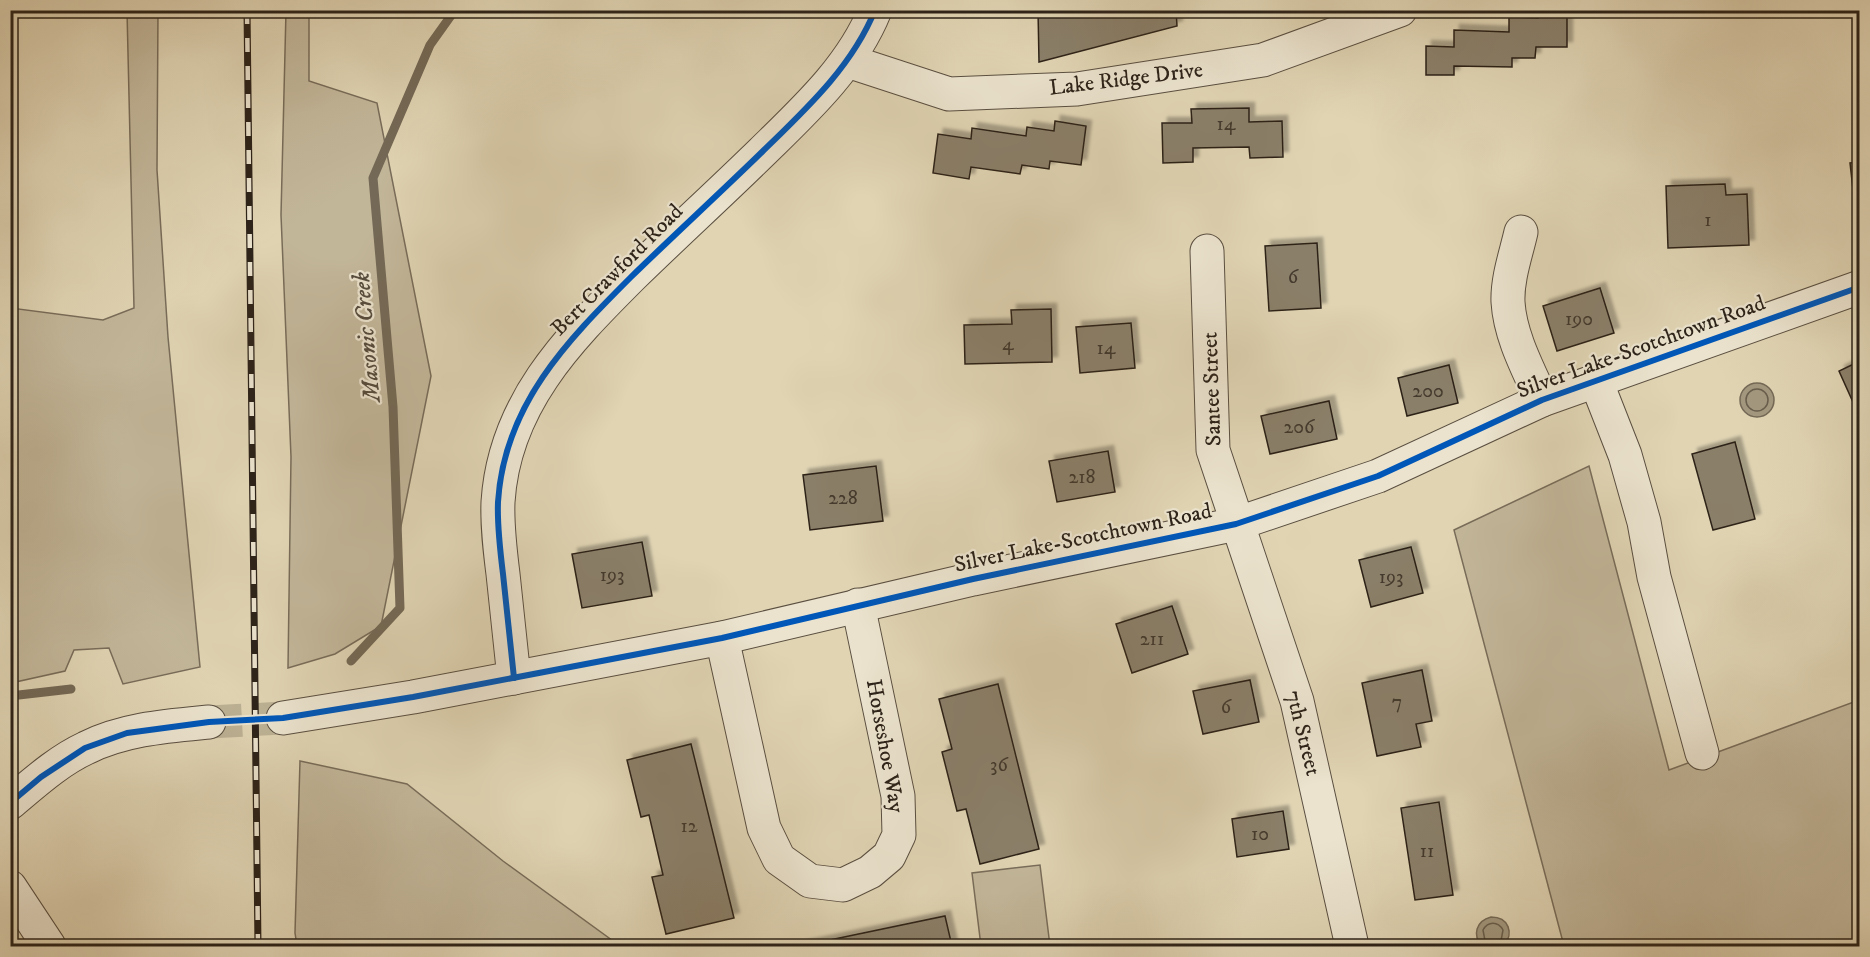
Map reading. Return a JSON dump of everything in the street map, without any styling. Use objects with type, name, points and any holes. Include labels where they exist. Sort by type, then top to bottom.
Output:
[{"type":"street","name":"Bert Crawford Road","points":[[514,678],[499,535],[498,501],[508,450],[517,421],[531,395],[549,365],[573,336],[642,266],[791,124],[848,61],[874,10]]},
{"type":"street","name":"Lake Ridge Drive","points":[[848,61],[949,94],[1077,89],[1263,60],[1400,10]]},
{"type":"street","points":[[1521,232],[1510,278],[1508,302],[1514,335],[1542,400]]},
{"type":"street","name":"Santee Street","points":[[1207,251],[1213,450],[1236,524]]},
{"type":"street","name":"Silver Lake-Scotchtown Road","points":[[284,718],[413,697],[722,638],[858,605],[1236,524],[1378,476],[1542,400],[1860,287]]},
{"type":"street","points":[[1596,381],[1624,455],[1644,522],[1654,577],[1702,753]]},
{"type":"street","name":"7th Street","points":[[1236,524],[1297,701],[1352,946]]},
{"type":"street","name":"Horseshoe Way","points":[[722,638],[765,828],[779,859],[810,881],[843,885],[870,872],[889,856],[899,835],[898,796],[858,605]]},
{"type":"street","points":[[10,803],[41,777],[85,748],[127,733],[209,722]]},
{"type":"street","points":[[10,887],[49,946]]},
{"type":"shaded area","points":[[309,10],[309,81],[377,103],[431,376],[381,626],[335,654],[288,668],[291,457],[281,215],[286,11]]},
{"type":"shaded area","points":[[127,11],[158,11],[157,170],[168,337],[200,667],[123,684],[109,648],[74,650],[65,671],[11,683],[11,308],[103,320],[134,308]]},
{"type":"shaded area","points":[[1589,466],[1669,770],[1859,700],[1859,946],[1564,946],[1454,530]]},
{"type":"shaded area","points":[[300,761],[407,784],[503,861],[620,946],[297,946],[295,933]]},
{"type":"shaded area","points":[[1040,865],[1050,946],[981,946],[972,873]]},
{"type":"water","points":[[1757,383],[1769,388],[1774,400],[1769,412],[1757,417],[1745,412],[1740,400],[1745,388]]},
{"type":"water","points":[[1491,917],[1502,920],[1508,927],[1509,936],[1504,946],[1482,946],[1479,942],[1477,929],[1482,922]]},
{"type":"building","points":[[1038,10],[1176,10],[1177,26],[1039,62]]},
{"type":"building","points":[[1538,10],[1567,10],[1567,47],[1536,47],[1535,58],[1512,58],[1512,67],[1454,66],[1454,75],[1426,75],[1426,46],[1454,47],[1454,30],[1509,32],[1509,17],[1538,18]]},
{"type":"building","points":[[1249,108],[1249,122],[1282,121],[1283,157],[1250,158],[1249,147],[1193,148],[1193,162],[1163,163],[1162,123],[1192,123],[1191,109]]},
{"type":"building","points":[[1055,121],[1086,126],[1081,165],[1050,161],[1049,169],[1022,165],[1020,174],[971,167],[969,179],[933,173],[938,134],[971,139],[972,128],[1026,136],[1027,127],[1054,131]]},
{"type":"building","points":[[1860,162],[1860,215],[1856,216],[1850,163]]},
{"type":"building","points":[[1725,184],[1726,195],[1747,194],[1749,245],[1668,248],[1666,186]]},
{"type":"building","points":[[1317,243],[1321,308],[1269,311],[1265,246]]},
{"type":"building","points":[[1600,288],[1614,333],[1557,351],[1543,306]]},
{"type":"building","points":[[1051,309],[1052,362],[965,364],[964,325],[1012,324],[1011,310]]},
{"type":"building","points":[[1131,323],[1135,368],[1080,373],[1076,327]]},
{"type":"building","points":[[1860,361],[1860,410],[1857,411],[1839,371]]},
{"type":"building","points":[[1449,365],[1458,403],[1407,416],[1398,378]]},
{"type":"building","points":[[1329,401],[1337,439],[1270,454],[1261,416]]},
{"type":"building","points":[[1735,442],[1755,519],[1713,530],[1692,454]]},
{"type":"building","points":[[1108,451],[1115,492],[1057,502],[1049,461]]},
{"type":"building","points":[[876,466],[883,521],[810,530],[803,475]]},
{"type":"building","points":[[642,542],[652,596],[582,608],[572,554]]},
{"type":"building","points":[[1411,547],[1423,593],[1371,607],[1359,560]]},
{"type":"building","points":[[1172,606],[1188,654],[1132,673],[1116,624]]},
{"type":"building","points":[[1422,670],[1432,721],[1416,724],[1421,747],[1377,756],[1362,683]]},
{"type":"building","points":[[1250,680],[1259,722],[1203,734],[1193,691]]},
{"type":"building","points":[[998,684],[1039,849],[980,864],[966,809],[957,811],[942,752],[952,749],[939,699]]},
{"type":"building","points":[[691,744],[734,918],[666,934],[652,877],[663,875],[649,815],[641,817],[627,760]]},
{"type":"building","points":[[1439,802],[1453,895],[1415,900],[1401,808]]},
{"type":"building","points":[[1283,811],[1289,849],[1237,857],[1232,819]]},
{"type":"building","points":[[945,916],[952,946],[801,946]]},
{"type":"waterway","name":"Masonic Creek","points":[[351,661],[400,608],[393,407],[373,178],[430,45],[455,10]]},
{"type":"waterway","name":"Masonic Creek","points":[[10,696],[71,689]]},
{"type":"tunnel","points":[[209,722],[283,718]]},
{"type":"railway","points":[[247,10],[258,946]]},
{"type":"cycle path","points":[[514,678],[499,538],[498,502],[503,467],[512,435],[526,405],[562,351],[584,326],[631,277],[746,168],[826,87],[854,50],[875,10]]},
{"type":"cycle path","points":[[10,803],[41,777],[85,748],[127,733],[209,722],[283,718],[413,697],[722,638],[973,579],[1236,524],[1378,476],[1542,400],[1860,287]]}]
